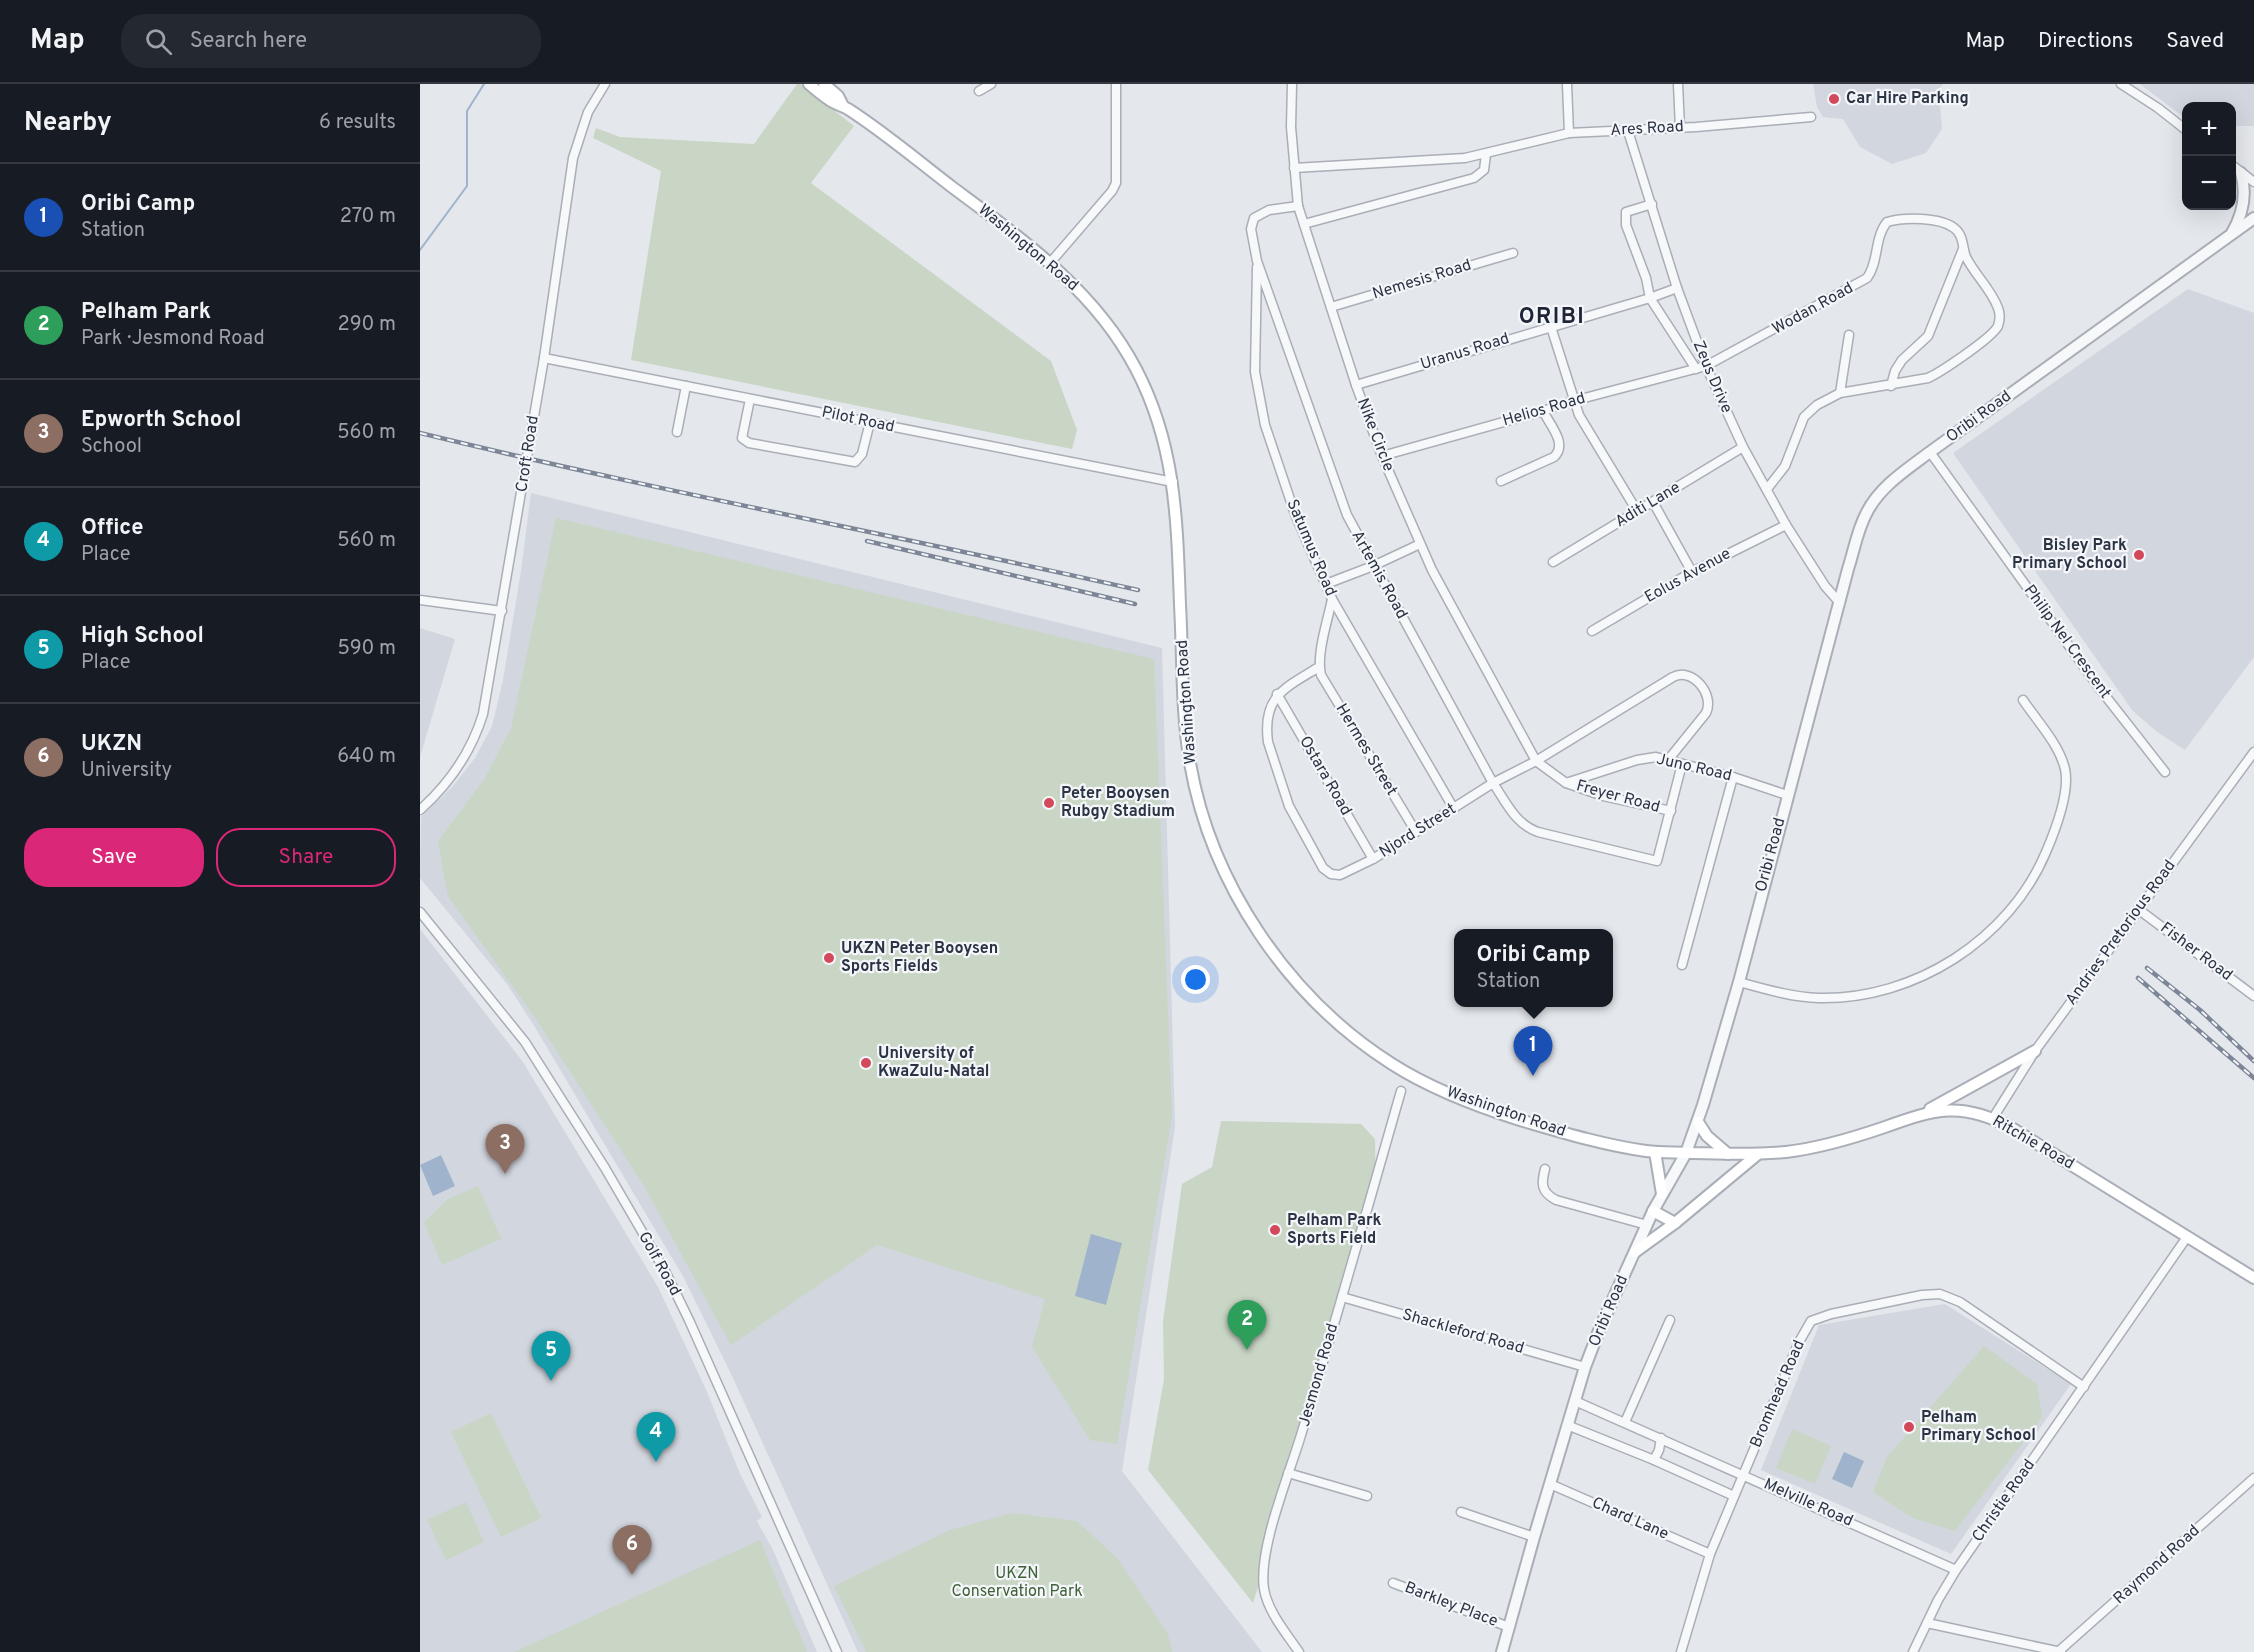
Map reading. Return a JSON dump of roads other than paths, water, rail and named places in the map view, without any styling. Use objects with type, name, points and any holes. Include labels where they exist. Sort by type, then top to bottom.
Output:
[{"type":"main road","name":"Washington Road","points":[[809,84],[828,99],[843,106],[1050,263],[1101,314],[1131,360],[1156,415],[1173,482],[1178,534],[1186,734],[1193,779],[1203,817],[1225,872],[1247,916],[1264,941],[1303,988],[1337,1021],[1390,1063],[1454,1096],[1507,1116],[1587,1139],[1654,1152],[1728,1154],[1787,1152]]},
{"type":"main road","name":"Washington Road","points":[[824,84],[838,96],[843,106]]},
{"type":"main road","points":[[1922,1113],[2035,1051]]},
{"type":"main road","name":"Ritchie Road","points":[[1787,1152],[1831,1143],[1922,1113],[1943,1110],[1968,1111],[2010,1126],[2254,1278]]},
{"type":"main road","points":[[1698,1122],[1707,1136],[1728,1154]]},
{"type":"main road","points":[[1654,1152],[1662,1194]]},
{"type":"main road","points":[[1635,1252],[1675,1223],[1758,1154]]},
{"type":"main road","points":[[1653,1211],[1675,1223]]},
{"type":"street","name":"Croft Road","points":[[420,810],[459,767],[476,734],[483,714],[544,358],[573,158],[588,112],[605,84]]},
{"type":"street","points":[[980,91],[991,84]]},
{"type":"street","points":[[1050,263],[1116,183],[1116,84]]},
{"type":"street","name":"Nike Circle","points":[[1292,84],[1291,128],[1298,206],[1356,385],[1382,456],[1419,543],[1536,761]]},
{"type":"street","points":[[1567,84],[1569,132]]},
{"type":"street","points":[[1678,84],[1680,128]]},
{"type":"street","points":[[2121,84],[2182,126]]},
{"type":"street","name":"Ares Road","points":[[1294,168],[1465,158],[1569,132],[1680,128],[1810,117]]},
{"type":"street","name":"Zeus Drive","points":[[1628,131],[1677,288],[1706,366],[1743,447],[1786,525],[1825,586],[1840,603]]},
{"type":"street","points":[[1304,224],[1474,178],[1484,170],[1486,154]]},
{"type":"street","points":[[2236,169],[2254,182]]},
{"type":"street","points":[[2231,236],[2240,218],[2244,201],[2244,184],[2241,173]]},
{"type":"street","points":[[1652,204],[1626,212],[1626,225],[1646,278],[1650,298],[1696,369]]},
{"type":"street","name":"Artemis Road","points":[[1298,206],[1269,210],[1254,218],[1251,229],[1257,261],[1347,515],[1493,783],[1519,821],[1530,829],[1658,861],[1671,811]]},
{"type":"street","name":"Wodan Road","points":[[1706,366],[1867,278],[1873,268],[1882,230],[1887,222],[1901,218],[1948,224],[1959,232],[1963,249],[1998,308],[2000,318],[1997,326],[1988,336],[1938,373],[1920,381],[1840,393],[1816,405],[1804,417],[1785,466],[1767,489]]},
{"type":"street","name":"Oribi Road","points":[[1502,1652],[1585,1367],[1600,1328],[1653,1211],[1686,1153],[1698,1122],[1858,537],[1867,512],[1879,494],[1891,482],[1930,452],[2254,218]]},
{"type":"street","points":[[1891,386],[1895,371],[1902,360],[1928,336],[1963,249]]},
{"type":"street","name":"Nemesis Road","points":[[1331,307],[1513,253]]},
{"type":"street","name":"Satumus Road","points":[[1257,261],[1255,372],[1265,425],[1296,514],[1332,599],[1454,809]]},
{"type":"street","name":"Uranus Road","points":[[1356,385],[1677,288]]},
{"type":"street","points":[[1551,327],[1573,401],[1587,430],[1637,511]]},
{"type":"street","points":[[1840,393],[1849,335]]},
{"type":"street","name":"Pilot Road","points":[[544,358],[1173,482]]},
{"type":"street","name":"Helios Road","points":[[1382,456],[1573,401],[1706,366]]},
{"type":"street","points":[[677,432],[686,386]]},
{"type":"street","points":[[750,399],[742,438],[749,443],[855,462],[862,454],[870,422]]},
{"type":"street","points":[[1501,480],[1554,457],[1558,453],[1560,442],[1543,411]]},
{"type":"street","name":"Aditi Lane","points":[[1553,562],[1743,447]]},
{"type":"street","name":"Philip Nel Crescent","points":[[1930,452],[2100,689],[2165,772]]},
{"type":"street","points":[[1653,502],[1692,572]]},
{"type":"street","name":"Eolus Avenue","points":[[1592,631],[1692,572],[1786,525]]},
{"type":"street","points":[[1326,584],[1373,566],[1419,543]]},
{"type":"street","points":[[1277,694],[1319,667],[1332,599]]},
{"type":"street","points":[[420,600],[502,611]]},
{"type":"street","name":"Hermes Street","points":[[1319,667],[1326,684],[1416,832]]},
{"type":"street","name":"Njord Street","points":[[1277,694],[1268,720],[1268,742],[1281,786],[1298,824],[1323,867],[1331,874],[1346,873],[1373,859],[1493,783],[1536,761],[1678,674],[1686,674],[1695,680],[1708,698],[1709,705],[1706,713],[1668,760]]},
{"type":"street","name":"Ostara Road","points":[[1277,694],[1373,859]]},
{"type":"street","points":[[1738,982],[1815,998],[1867,994],[1914,980],[1955,959],[1974,945],[2006,915],[2038,872],[2051,840],[2066,786],[2066,771],[2061,757],[2023,700]]},
{"type":"street","name":"Andries Pretorious Road","points":[[1992,1118],[2035,1051],[2254,752]]},
{"type":"street","name":"Juno Road","points":[[1566,783],[1656,757],[1733,777],[1787,795]]},
{"type":"street","name":"Freyer Road","points":[[1536,761],[1566,783],[1603,796],[1671,811]]},
{"type":"street","points":[[1671,811],[1682,764]]},
{"type":"street","points":[[1682,965],[1733,777]]},
{"type":"street","name":"Fisher Road","points":[[2138,909],[2254,996]]},
{"type":"street","name":"Golf Road","points":[[420,912],[525,1042],[605,1168],[665,1271],[837,1652]]},
{"type":"street","name":"Jesmond Road","points":[[1299,1652],[1268,1603],[1263,1572],[1288,1473],[1342,1297],[1401,1091]]},
{"type":"street","points":[[1545,1169],[1541,1181],[1542,1188],[1548,1196],[1647,1225]]},
{"type":"street","name":"Christie Road","points":[[1913,1652],[1956,1570],[2187,1237]]},
{"type":"street","name":"Bromhead Road","points":[[1681,1652],[1710,1554],[1806,1326],[1817,1317],[1922,1295],[1940,1294],[1960,1302],[2084,1387]]},
{"type":"street","name":"Shackleford Road","points":[[1342,1297],[1585,1367]]},
{"type":"street","points":[[1625,1422],[1670,1320]]},
{"type":"street","name":"Melville Road","points":[[1575,1401],[1956,1570]]},
{"type":"street","points":[[1567,1425],[1654,1460],[1734,1496]]},
{"type":"street","points":[[1654,1460],[1661,1438]]},
{"type":"street","points":[[1288,1473],[1367,1496]]},
{"type":"street","name":"Raymond Road","points":[[2060,1652],[2254,1478]]},
{"type":"street","name":"Chard Lane","points":[[1550,1484],[1710,1554]]},
{"type":"street","points":[[1461,1512],[1534,1537]]},
{"type":"street","name":"Barkley Place","points":[[1393,1583],[1509,1627]]},
{"type":"street","points":[[1927,1623],[2060,1652]]},
{"type":"water","points":[[441,1155],[455,1186],[433,1196],[420,1165]]},
{"type":"water","points":[[1091,1234],[1122,1243],[1106,1305],[1075,1296]]},
{"type":"water","points":[[1844,1452],[1864,1461],[1852,1488],[1832,1479]]},
{"type":"waterway","points":[[420,250],[467,186],[467,111],[484,84]]},
{"type":"railway","points":[[420,433],[599,474],[1138,590]]},
{"type":"railway","points":[[867,541],[1135,604]]},
{"type":"railway","points":[[2147,968],[2200,1010],[2254,1061]]},
{"type":"railway","points":[[2138,978],[2254,1078]]},
{"type":"place","name":"Car Hire Parking","points":[[1834,99]]},
{"type":"place","name":"Bisley Park Primary School","points":[[2139,555]]},
{"type":"place","name":"Peter Booysen Rubgy Stadium","points":[[1049,803]]},
{"type":"place","name":"UKZN Peter Booysen Sports Fields","points":[[829,958]]},
{"type":"place","name":"University of KwaZulu-Natal","points":[[866,1063]]},
{"type":"place","name":"Oribi Camp","points":[[1533,1076]]},
{"type":"place","name":"Epworth School","points":[[505,1174]]},
{"type":"place","name":"Pelham Park Sports Field","points":[[1275,1230]]},
{"type":"place","name":"Pelham Park","points":[[1247,1350]]},
{"type":"place","name":"High School","points":[[551,1381]]},
{"type":"place","name":"Pelham Primary School","points":[[1909,1427]]},
{"type":"place","name":"Office","points":[[656,1462]]},
{"type":"place","name":"UKZN","points":[[632,1575]]},
{"type":"district","name":"ORIBI","points":[[1552,317]]},
{"type":"park label","name":"UKZN Conservation Park","points":[[1017,1583]]}]
